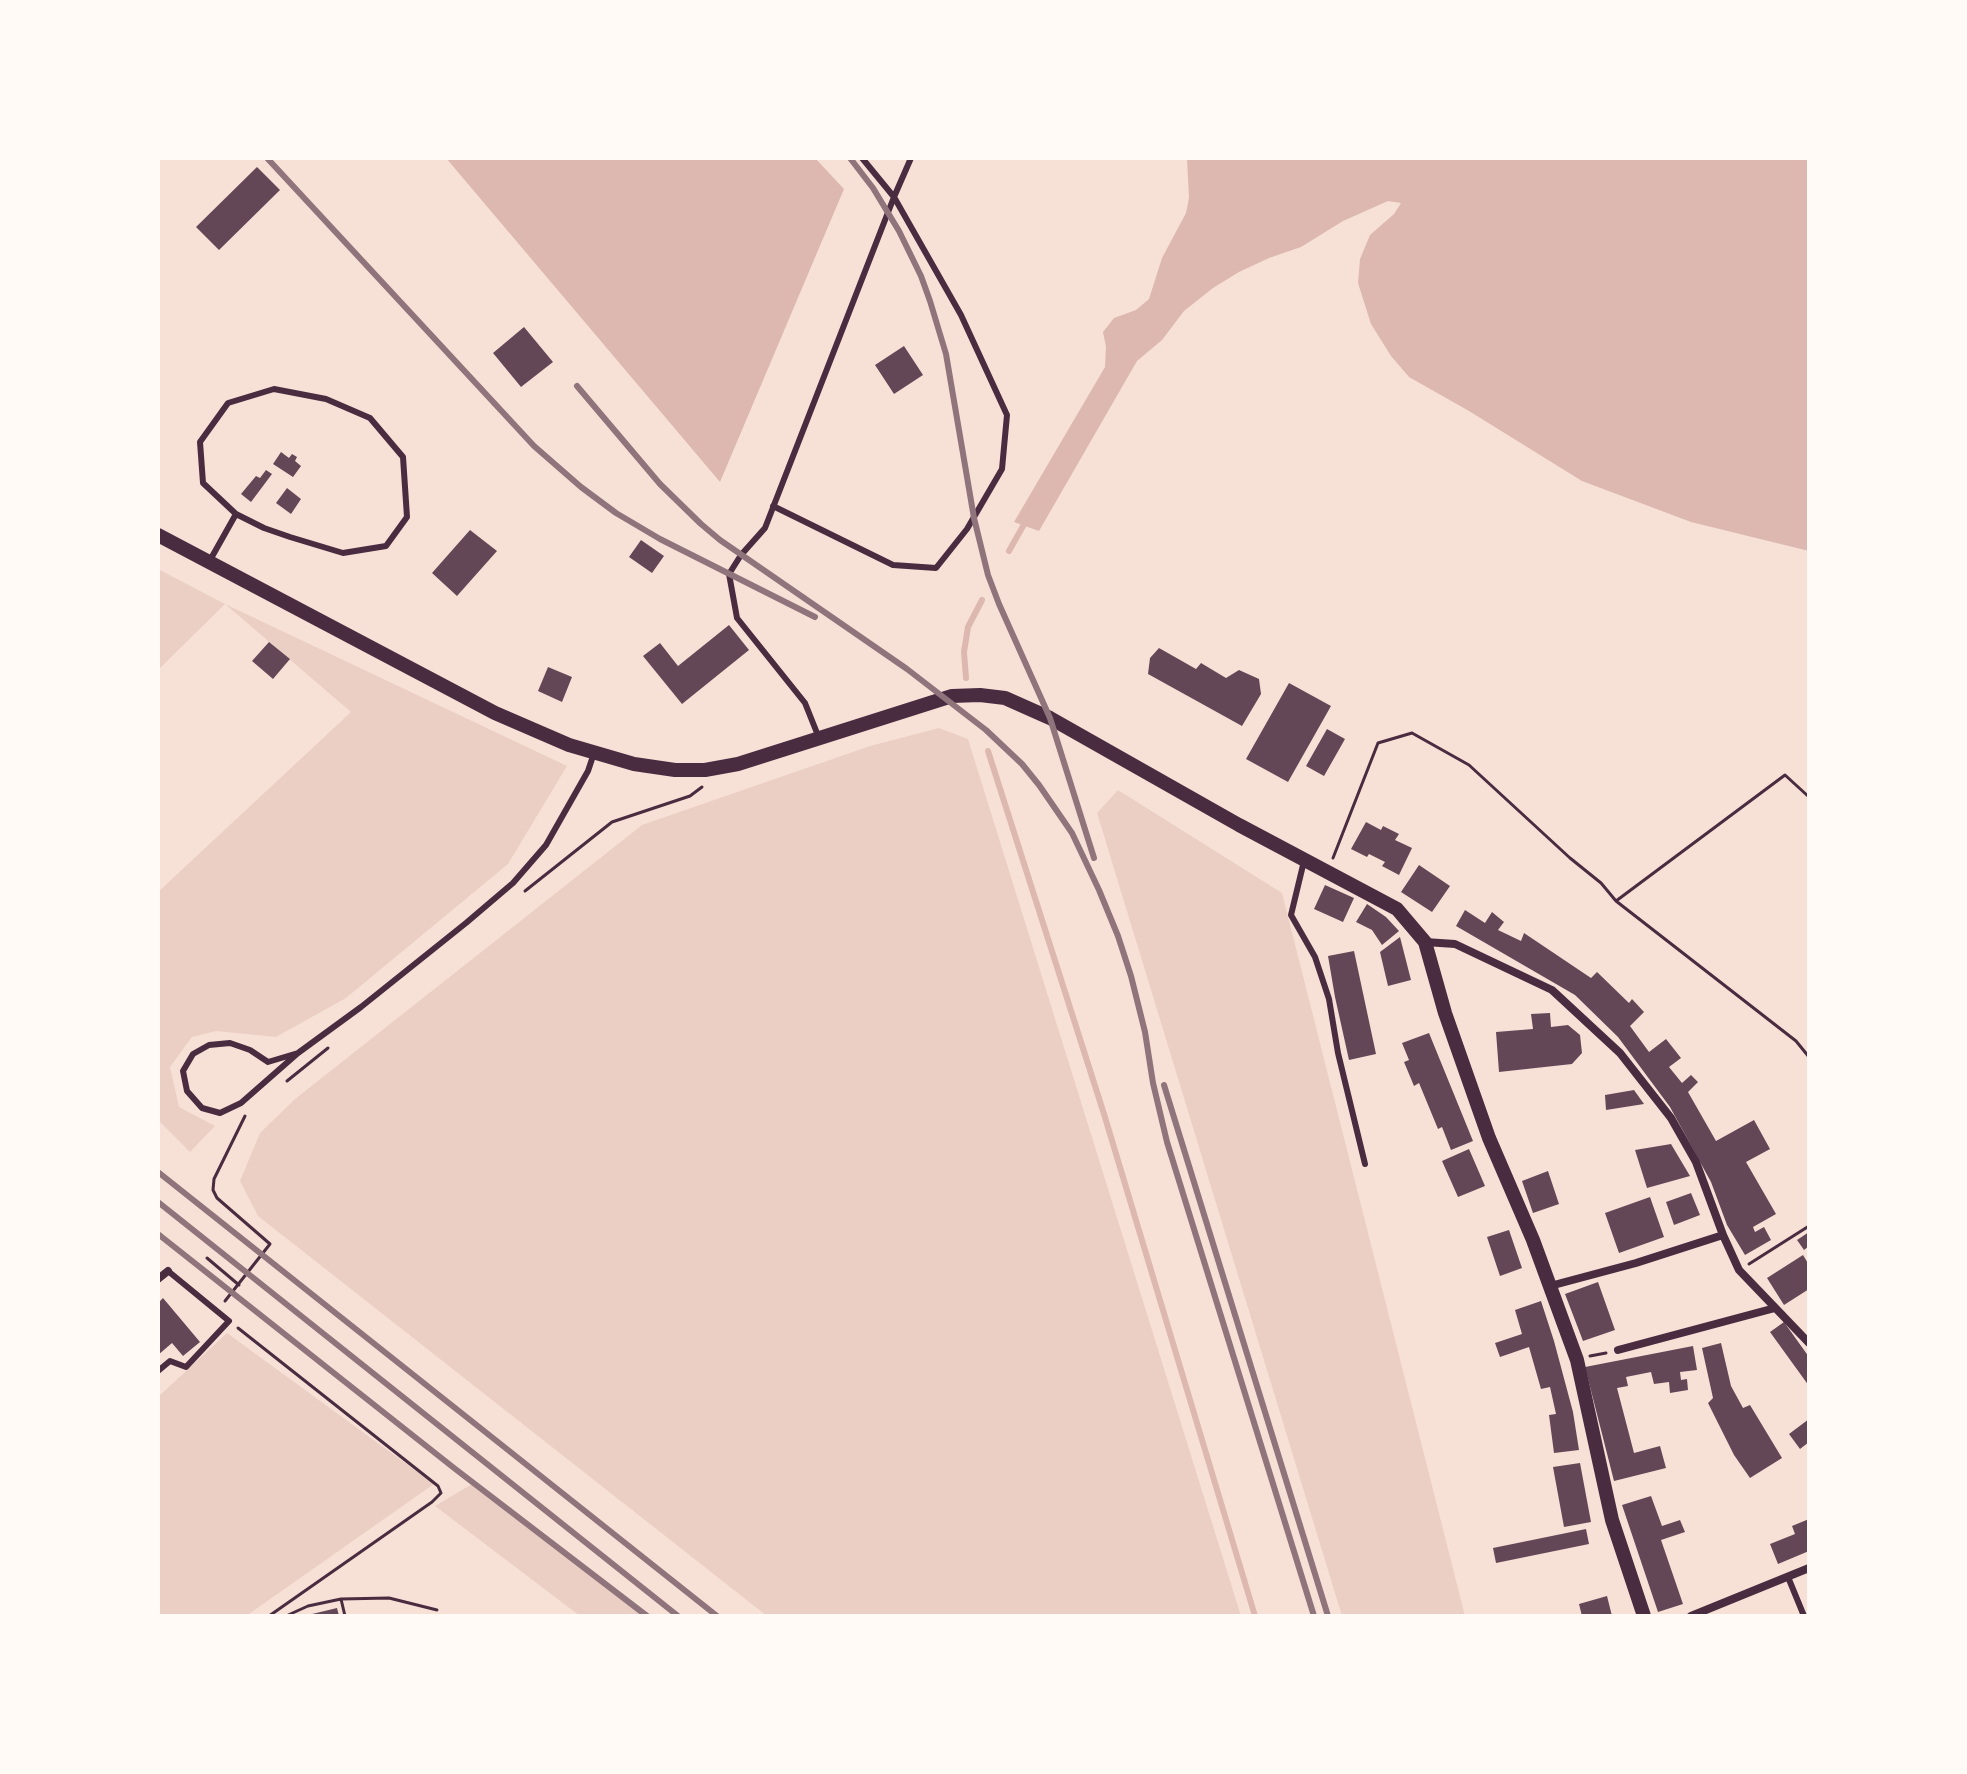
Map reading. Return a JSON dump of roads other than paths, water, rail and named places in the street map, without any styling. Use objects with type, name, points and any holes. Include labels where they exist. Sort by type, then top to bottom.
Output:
[{"type":"street","points":[[158,535],[495,713],[558,740],[634,764],[675,770],[705,770],[738,764],[952,696],[1005,698],[1050,718],[1304,861],[1397,909],[1425,942],[1445,1013],[1489,1138],[1533,1240],[1577,1360],[1612,1520],[1644,1616]]},
{"type":"street","points":[[1425,942],[1455,944],[1552,990],[1620,1053],[1671,1118],[1696,1162],[1739,1270],[1809,1343]]},
{"type":"street","points":[[1550,1286],[1723,1235]]},
{"type":"street","points":[[158,1279],[168,1271]]},
{"type":"street","points":[[1618,1350],[1775,1308]]},
{"type":"street","points":[[1691,1616],[1809,1568]]},
{"type":"lane","points":[[773,506],[893,565],[936,568],[967,529],[1002,469],[1007,415],[961,315],[894,197],[862,158]]},
{"type":"lane","points":[[819,738],[805,703],[737,618],[729,574],[765,528],[911,158]]},
{"type":"lane","points":[[274,389],[326,399],[370,418],[403,457],[407,517],[386,546],[343,553],[264,528],[236,514],[203,483],[200,442],[228,403],[274,389]]},
{"type":"lane","points":[[209,562],[236,514]]},
{"type":"lane","points":[[298,1053],[268,1062],[250,1050],[230,1043],[209,1045],[193,1054],[183,1071],[187,1091],[202,1108],[220,1113],[241,1103],[298,1053],[466,923],[513,883],[546,845],[588,771],[594,753]]},
{"type":"lane","points":[[1304,861],[1291,915],[1315,957],[1329,999],[1338,1053],[1365,1164]]},
{"type":"lane","points":[[158,1371],[170,1361],[186,1367],[229,1321],[168,1271]]},
{"type":"lane","points":[[1788,1577],[1804,1616]]},
{"type":"waterway","points":[[1009,551],[1027,519]]},
{"type":"waterway","points":[[966,678],[964,652],[968,627],[982,600]]},
{"type":"waterway","points":[[988,751],[1104,1114],[1255,1616]]},
{"type":"railway","points":[[267,158],[534,446],[581,487],[616,513],[660,539],[815,617]]},
{"type":"railway","points":[[850,158],[899,231],[930,301],[946,354],[974,518],[988,575],[1050,718],[1094,858]]},
{"type":"railway","points":[[577,386],[660,484],[701,524],[907,669],[986,730],[1022,764],[1072,833],[1118,936],[1131,976],[1167,1142],[1314,1616]]},
{"type":"railway","points":[[1164,1085],[1328,1616]]},
{"type":"railway","points":[[158,1172],[717,1616]]},
{"type":"railway","points":[[158,1202],[678,1616]]},
{"type":"railway","points":[[158,1234],[647,1616]]}]
